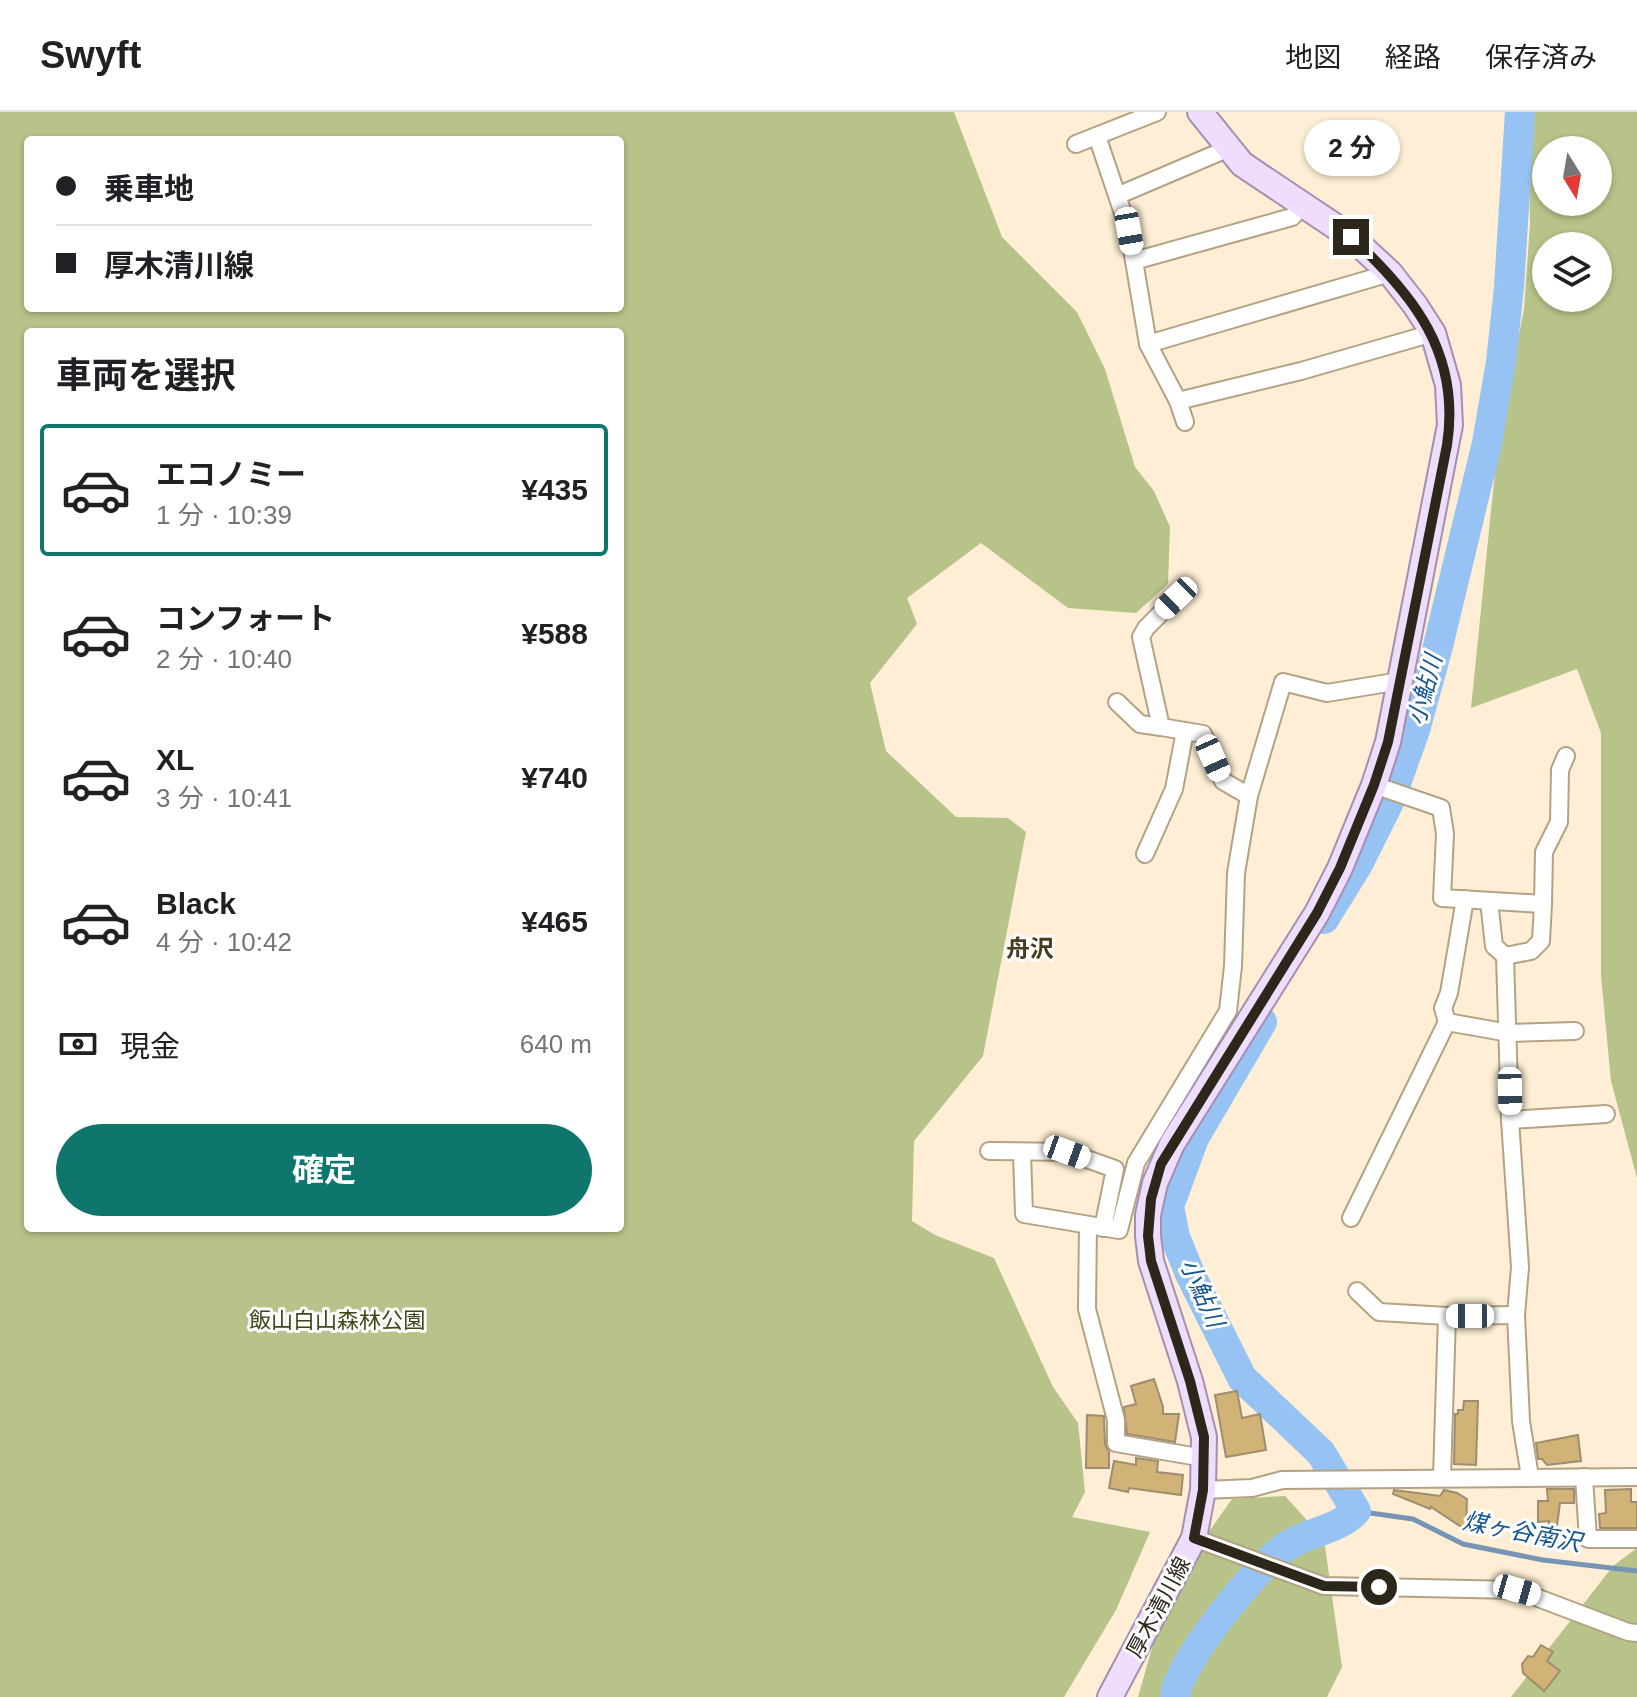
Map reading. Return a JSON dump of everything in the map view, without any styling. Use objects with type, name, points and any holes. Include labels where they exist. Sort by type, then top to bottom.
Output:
[{"type":"main road","name":"厚木清川線","points":[[1110,1697],[1194,1538],[1203,1490],[1204,1437],[1149,1248],[1148,1215],[1161,1164],[1163,1137],[1317,913],[1380,787],[1450,425],[1448,385],[1433,333],[1390,273],[1351,237],[1242,164],[1200,112]]},
{"type":"street","points":[[1076,144],[1157,112]]},
{"type":"street","points":[[1097,136],[1119,195],[1148,344],[1178,401],[1185,422]]},
{"type":"street","points":[[1119,195],[1227,149]]},
{"type":"street","points":[[1134,261],[1292,217],[1302,206]]},
{"type":"street","points":[[1148,344],[1390,273]]},
{"type":"street","points":[[1178,401],[1301,371],[1433,333]]},
{"type":"street","points":[[1161,727],[1141,637],[1176,598]]},
{"type":"street","points":[[1022,1153],[1024,1214],[1119,1230],[1136,1163],[1163,1137],[1228,1011],[1236,873],[1249,796],[1283,682],[1327,693],[1400,681]]},
{"type":"street","points":[[1117,702],[1140,724],[1203,734],[1223,781],[1249,796]]},
{"type":"street","points":[[1145,854],[1174,789],[1185,731]]},
{"type":"street","points":[[1505,956],[1531,951],[1541,941],[1544,852],[1559,822],[1560,770],[1566,756]]},
{"type":"street","points":[[1380,787],[1441,808],[1445,834],[1442,898],[1543,904]]},
{"type":"street","points":[[1351,1218],[1447,1022],[1443,1008],[1449,993],[1465,899]]},
{"type":"street","points":[[1489,901],[1494,946],[1505,956],[1510,1120],[1520,1267],[1516,1315],[1521,1421],[1530,1477]]},
{"type":"street","points":[[1447,1022],[1509,1033],[1575,1031]]},
{"type":"street","points":[[1510,1120],[1606,1114]]},
{"type":"street","points":[[989,1151],[1067,1152],[1115,1169],[1096,1226],[1087,1309],[1116,1420],[1116,1443],[1204,1458]]},
{"type":"street","points":[[1357,1291],[1379,1312],[1447,1316],[1516,1315]]},
{"type":"street","points":[[1442,1477],[1447,1316]]},
{"type":"street","points":[[1584,1477],[1588,1539],[1637,1539]]},
{"type":"street","points":[[1203,1490],[1252,1488],[1282,1480],[1637,1477]]},
{"type":"street","points":[[1194,1538],[1324,1586],[1517,1590],[1637,1633]]},
{"type":"green space","name":"飯山白山森林公園","points":[[0,112],[954,112],[1002,237],[1077,312],[1105,369],[1135,467],[1154,491],[1170,527],[1168,584],[1136,613],[1068,608],[981,543],[907,598],[917,624],[870,683],[886,751],[956,817],[1008,818],[1026,832],[983,1056],[914,1141],[912,1221],[935,1235],[994,1258],[1053,1387],[1078,1423],[1085,1492],[1072,1517],[1150,1532],[1116,1610],[1064,1697],[0,1697]]},
{"type":"green space","points":[[1520,112],[1637,112],[1637,1178],[1611,1081],[1601,976],[1601,733],[1577,669],[1471,708],[1498,442],[1524,309],[1530,224],[1529,133]]},
{"type":"green space","points":[[1285,1496],[1324,1539],[1342,1667],[1327,1697],[1138,1697],[1169,1588],[1232,1499]]},
{"type":"green space","points":[[1637,1548],[1637,1697],[1511,1697],[1613,1566]]},
{"type":"building","points":[[1154,1379],[1163,1414],[1179,1414],[1175,1442],[1127,1434],[1124,1407],[1136,1404],[1131,1386]]},
{"type":"building","points":[[1237,1391],[1242,1418],[1260,1414],[1266,1450],[1226,1457],[1215,1395]]},
{"type":"building","points":[[1464,1401],[1478,1401],[1476,1465],[1454,1464],[1455,1414],[1463,1410]]},
{"type":"building","points":[[1087,1415],[1104,1416],[1109,1468],[1086,1468]]},
{"type":"building","points":[[1578,1435],[1581,1461],[1547,1465],[1538,1459],[1536,1443]]},
{"type":"building","points":[[1136,1458],[1158,1461],[1157,1472],[1183,1475],[1181,1495],[1109,1488],[1114,1461],[1136,1465]]},
{"type":"building","points":[[1547,1489],[1574,1489],[1574,1503],[1560,1503],[1556,1533],[1549,1533],[1549,1521],[1538,1522],[1538,1501],[1548,1501]]},
{"type":"building","points":[[1631,1489],[1631,1502],[1637,1502],[1637,1528],[1600,1528],[1599,1514],[1606,1513],[1605,1490]]},
{"type":"building","points":[[1394,1490],[1440,1496],[1444,1490],[1457,1493],[1467,1499],[1466,1530],[1431,1507],[1393,1494]]},
{"type":"building","points":[[1541,1645],[1553,1652],[1547,1661],[1560,1671],[1544,1691],[1523,1673],[1522,1664],[1528,1656],[1533,1657]]},
{"type":"waterway","name":"小鮎川","points":[[1324,919],[1358,864],[1390,800],[1415,730],[1438,646],[1487,443],[1501,362],[1520,112]]},
{"type":"waterway","name":"小鮎川","points":[[1175,1697],[1190,1661],[1205,1638],[1259,1571],[1290,1544],[1341,1522],[1356,1511],[1321,1453],[1242,1378],[1190,1274],[1175,1237],[1169,1206],[1194,1138],[1262,1022]]},
{"type":"waterway","name":"煤ヶ谷南沢","points":[[1356,1511],[1413,1519],[1463,1544],[1543,1560],[1637,1571]]},
{"type":"district","name":"舟沢","points":[[1030,949]]},
{"type":"route","points":[[1351,237],[1390,273],[1415,305],[1433,333],[1448,385],[1450,425],[1444,465],[1388,742],[1340,868],[1317,913],[1161,1164],[1148,1215],[1148,1236],[1151,1261],[1190,1381],[1204,1437],[1203,1490],[1194,1538],[1324,1586],[1379,1587]]}]
